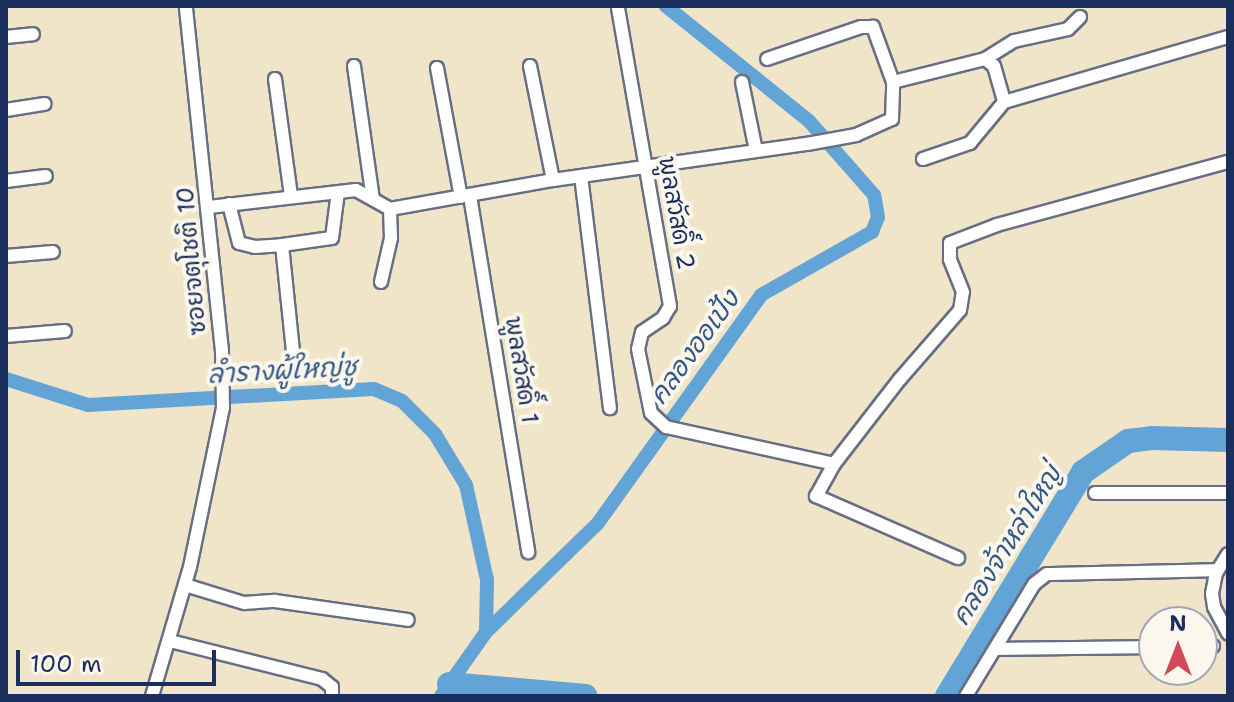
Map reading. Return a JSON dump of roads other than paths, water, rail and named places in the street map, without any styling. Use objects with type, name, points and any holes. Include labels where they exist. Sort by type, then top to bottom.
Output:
[{"type":"street","name":"ซอยจตุโชติ 10","points":[[152,696],[185,585],[221,431],[223,396],[209,207],[186,6]]},
{"type":"street","name":"พูลสวัสดิ์ 2","points":[[618,8],[670,306],[663,318],[638,338],[651,413],[666,427],[834,464]]},
{"type":"street","points":[[893,82],[985,59],[1014,41],[1068,29],[1080,17]]},
{"type":"street","points":[[209,207],[356,190],[390,209],[553,180],[807,144],[856,135],[892,119],[893,82],[875,29],[870,26],[767,59]]},
{"type":"street","points":[[6,37],[33,34]]},
{"type":"street","points":[[923,159],[970,143],[1004,102],[1228,37]]},
{"type":"street","points":[[985,59],[994,66],[1004,102]]},
{"type":"street","points":[[354,66],[373,199]]},
{"type":"street","points":[[530,66],[553,180]]},
{"type":"street","name":"พูลสวัสดิ์ 1","points":[[437,68],[466,196],[528,552]]},
{"type":"street","points":[[275,79],[291,196]]},
{"type":"street","points":[[742,82],[756,151]]},
{"type":"street","points":[[6,110],[45,104]]},
{"type":"street","points":[[958,558],[816,496],[834,464],[900,379],[960,310],[963,292],[950,259],[950,243],[997,225],[1228,162]]},
{"type":"street","points":[[6,181],[46,176]]},
{"type":"street","points":[[581,176],[610,408]]},
{"type":"street","points":[[229,204],[239,243],[255,247],[282,245],[332,238],[338,192]]},
{"type":"street","points":[[381,282],[391,238],[390,209]]},
{"type":"street","points":[[282,245],[293,351]]},
{"type":"street","points":[[6,256],[53,252]]},
{"type":"street","points":[[6,336],[65,331]]},
{"type":"street","points":[[1095,493],[1228,493]]},
{"type":"street","points":[[1228,554],[1213,583],[1214,607],[1228,633]]},
{"type":"street","points":[[966,696],[1034,584],[1047,574],[1218,570]]},
{"type":"street","points":[[185,585],[244,603],[275,601],[408,620]]},
{"type":"street","points":[[170,641],[322,679],[332,687],[332,696]]},
{"type":"street","points":[[995,649],[1138,647]]},
{"type":"waterway","name":"คลองออเป้ง","points":[[441,696],[486,632],[598,523],[761,295],[872,232],[878,217],[874,195],[809,121],[666,6]]},
{"type":"waterway","name":"ลำรางผู้ใหญ่ชู","points":[[6,379],[88,405],[374,389],[402,401],[435,434],[466,485],[487,580],[486,632]]},
{"type":"waterway","name":"คลองจ้าหล่าใหญ่","points":[[947,696],[1083,472],[1128,441],[1152,438],[1228,440]]},
{"type":"waterway","name":"คลองจ้าหล่าใหญ่","points":[[449,684],[585,696]]}]
